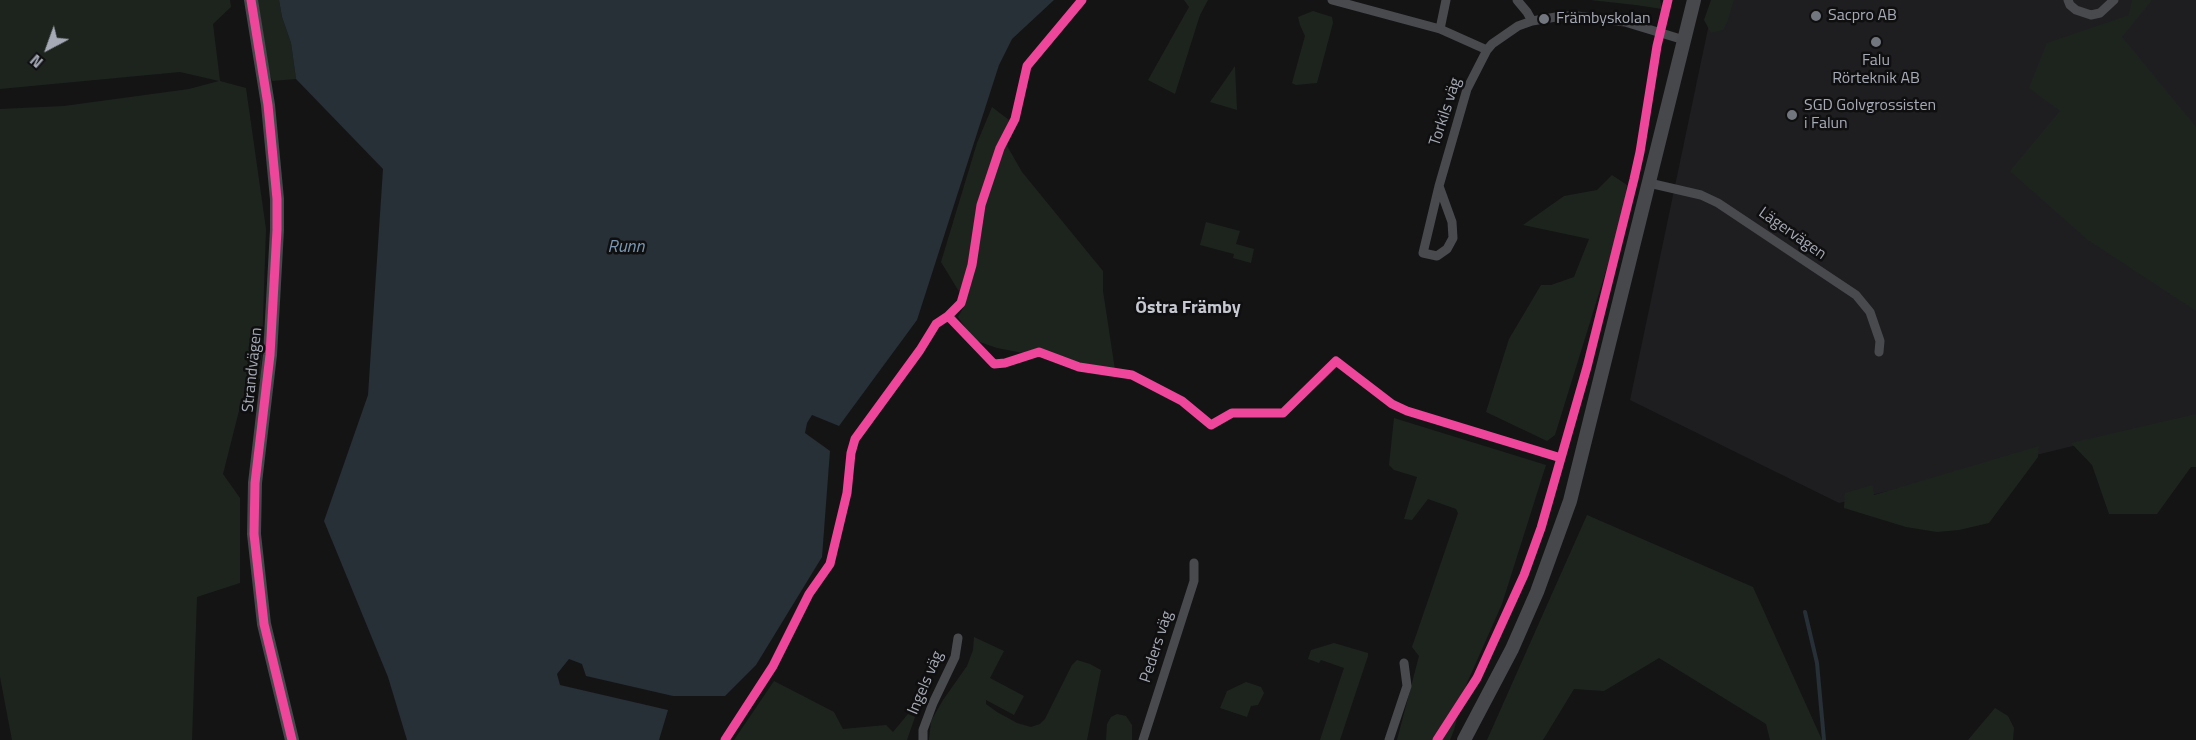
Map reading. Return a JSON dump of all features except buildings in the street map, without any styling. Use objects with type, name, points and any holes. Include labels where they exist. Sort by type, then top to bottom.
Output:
[{"type":"street","name":"Strandvägen","points":[[251,0],[268,105],[277,199],[270,355],[255,483],[254,534],[264,624],[292,740]]},
{"type":"street","points":[[1332,0],[1440,30],[1487,50]]},
{"type":"street","points":[[1440,30],[1446,0]]},
{"type":"street","points":[[1517,0],[1532,21]]},
{"type":"street","points":[[1464,740],[1512,649],[1561,528],[1579,467],[1694,0]]},
{"type":"street","points":[[2068,0],[2076,10],[2091,15],[2100,13],[2114,0]]},
{"type":"street","name":"Torkils väg","points":[[1439,186],[1452,222],[1453,238],[1447,249],[1437,256],[1423,253],[1439,186],[1467,89],[1487,50],[1518,26],[1562,16],[1593,17],[1625,22],[1684,40]]},
{"type":"street","name":"Lägervägen","points":[[1649,183],[1701,195],[1718,203],[1856,295],[1870,312],[1880,340],[1879,352]]},
{"type":"street","name":"Peders väg","points":[[1143,740],[1194,581],[1194,562]]},
{"type":"street","name":"Ingels väg","points":[[923,740],[923,730],[933,703],[955,657],[958,638]]},
{"type":"street","points":[[1389,740],[1407,686],[1404,663]]},
{"type":"shaded area","points":[[0,0],[230,0],[231,7],[213,24],[220,81],[246,88],[266,229],[261,377],[242,399],[223,474],[240,498],[240,583],[197,597],[192,740],[12,740],[0,677],[0,109],[64,106],[189,89],[219,81],[180,72],[0,89]]},
{"type":"shaded area","points":[[258,0],[279,0],[291,43],[296,79],[272,81]]},
{"type":"shaded area","points":[[1184,0],[1208,0],[1200,15],[1175,94],[1148,80],[1189,7]]},
{"type":"shaded area","points":[[1590,0],[1660,0],[1662,9],[1636,5]]},
{"type":"shaded area","points":[[1711,0],[1734,0],[1723,30],[1711,33],[1704,20]]},
{"type":"shaded area","points":[[1714,0],[2196,0],[2196,416],[1839,503],[1630,400]]},
{"type":"shaded area","points":[[2132,0],[2152,0],[2122,37],[2196,127],[2196,311],[2088,240],[2010,171],[2060,111],[2029,88],[2047,43],[2129,15]]},
{"type":"shaded area","points":[[1313,11],[1332,17],[1333,23],[1317,83],[1296,85],[1292,83],[1305,36],[1298,17]]},
{"type":"shaded area","points":[[1235,66],[1237,110],[1210,102]]},
{"type":"shaded area","points":[[992,107],[1009,120],[1002,137],[1022,172],[1103,271],[1103,291],[1115,370],[1083,367],[1035,352],[1023,353],[997,348],[974,340],[958,317],[966,303],[941,262],[977,143]]},
{"type":"shaded area","points":[[1612,175],[1627,185],[1622,219],[1555,435],[1547,441],[1486,412],[1509,339],[1541,285],[1551,285],[1574,277],[1589,239],[1523,225],[1564,196],[1597,190]]},
{"type":"shaded area","points":[[1206,222],[1240,231],[1236,244],[1254,249],[1251,263],[1233,258],[1234,254],[1200,245]]},
{"type":"shaded area","points":[[2196,414],[2196,467],[2191,467],[2157,514],[2109,514],[2092,465],[2071,443]]},
{"type":"shaded area","points":[[1394,418],[1546,465],[1502,604],[1467,683],[1450,740],[1397,740],[1419,656],[1412,647],[1458,513],[1456,509],[1428,499],[1412,520],[1404,519],[1417,477],[1394,470],[1389,465]]},
{"type":"shaded area","points":[[2039,446],[2038,457],[1989,523],[1937,532],[1906,527],[1844,508],[1845,493],[1872,485],[1874,495]]},
{"type":"shaded area","points":[[1587,515],[1753,587],[1822,740],[1770,740],[1766,724],[1659,658],[1604,691],[1574,689],[1543,740],[1487,740]]},
{"type":"shaded area","points":[[974,637],[1004,651],[990,678],[1024,696],[1014,715],[986,700],[986,704],[1017,723],[1031,727],[1040,724],[1045,719],[1072,665],[1077,660],[1101,670],[1087,740],[929,740],[931,721],[967,666],[973,650]]},
{"type":"shaded area","points":[[1334,643],[1368,653],[1368,656],[1340,740],[1320,740],[1344,668],[1321,660],[1319,663],[1308,659],[1311,650]]},
{"type":"shaded area","points":[[774,681],[834,712],[843,729],[886,725],[893,732],[908,714],[915,717],[907,740],[734,740]]},
{"type":"shaded area","points":[[1246,682],[1261,687],[1264,693],[1258,705],[1251,706],[1247,717],[1220,708],[1227,691]]},
{"type":"shaded area","points":[[1995,708],[2008,716],[2014,728],[2013,740],[1968,740]]},
{"type":"shaded area","points":[[1117,714],[1126,716],[1132,725],[1132,740],[1106,740],[1107,724],[1111,717]]},
{"type":"water","name":"Runn","points":[[279,0],[1054,0],[1012,39],[999,65],[917,320],[839,426],[812,415],[807,423],[805,433],[830,451],[822,557],[756,665],[725,696],[673,696],[586,676],[582,664],[569,659],[557,674],[560,685],[668,710],[659,740],[407,740],[388,677],[324,521],[368,395],[383,169],[296,79],[291,43]]},
{"type":"waterway","points":[[1805,612],[1817,663],[1824,740]]},
{"type":"cycle path","points":[[251,0],[268,105],[277,199],[270,355],[255,483],[254,534],[264,624],[292,740]]},
{"type":"cycle path","points":[[725,740],[773,666],[809,594],[830,564],[847,493],[851,453],[855,439],[920,350],[936,324],[961,303],[972,265],[981,205],[1000,148],[1015,119],[1027,66],[1082,0]]},
{"type":"cycle path","points":[[1437,740],[1477,678],[1524,575],[1541,528],[1587,367],[1634,179],[1657,46],[1668,0]]},
{"type":"cycle path","points":[[948,316],[994,364],[1005,363],[1039,352],[1079,367],[1132,375],[1182,401],[1211,425],[1232,413],[1283,413],[1336,361],[1392,404],[1407,411],[1561,458]]},
{"type":"place","name":"Sacpro AB","points":[[1816,16]]},
{"type":"place","name":"Främbyskolan","points":[[1544,19]]},
{"type":"place","name":"Falu Rörteknik AB","points":[[1876,42]]},
{"type":"place","name":"SGD Golvgrossisten i Falun","points":[[1792,115]]},
{"type":"district","name":"Östra Främby","points":[[1188,309]]}]
